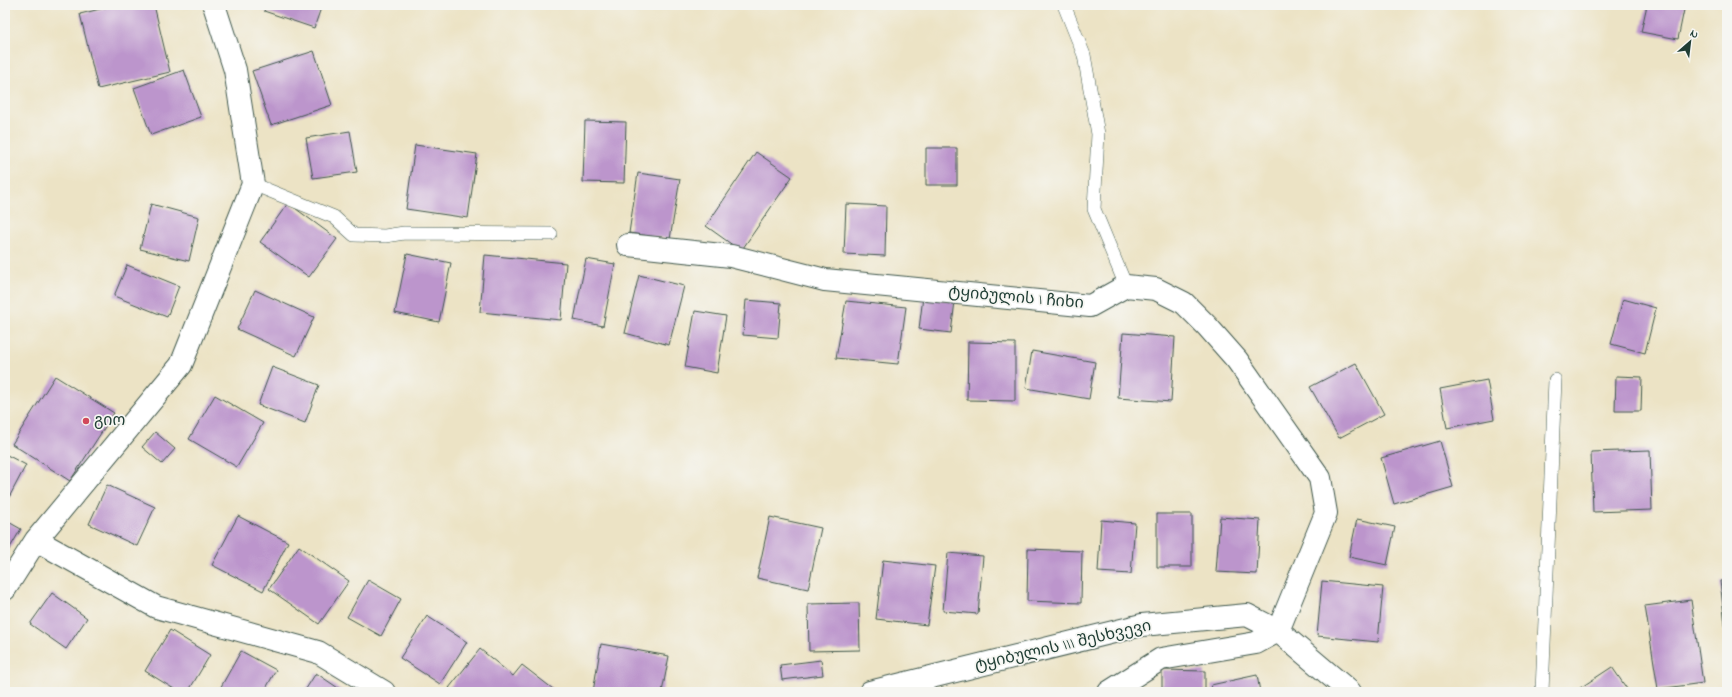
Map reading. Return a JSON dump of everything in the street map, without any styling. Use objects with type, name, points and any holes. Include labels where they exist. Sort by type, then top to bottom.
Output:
[{"type":"street","points":[[5,589],[36,540],[181,366],[253,184],[235,70],[214,5]]},
{"type":"street","name":"ტყიბულის I ჩიხი","points":[[628,245],[731,256],[825,280],[1090,306],[1126,286]]},
{"type":"street","points":[[1109,692],[1161,659],[1256,643],[1278,631],[1326,513],[1320,478],[1237,360],[1184,303],[1156,289],[1126,286]]},
{"type":"street","points":[[36,540],[156,607],[318,652],[384,692]]},
{"type":"street","name":"ტყიბულის III შესხვევი","points":[[870,692],[1142,624],[1247,615],[1278,631],[1350,692]]},
{"type":"lane","points":[[1064,5],[1084,55],[1098,134],[1094,209],[1126,286]]},
{"type":"lane","points":[[253,184],[334,217],[354,235],[385,236],[404,233],[551,234]]},
{"type":"lane","points":[[1542,692],[1555,380]]},
{"type":"building","points":[[116,5],[154,5],[170,72],[98,89],[80,14]]},
{"type":"building","points":[[266,5],[322,5],[314,28],[264,11]]},
{"type":"building","points":[[1647,5],[1685,5],[1678,39],[1641,32]]},
{"type":"building","points":[[314,51],[332,105],[271,125],[252,71]]},
{"type":"building","points":[[184,70],[201,117],[151,135],[134,88]]},
{"type":"building","points":[[585,121],[626,122],[624,183],[583,182]]},
{"type":"building","points":[[350,131],[357,172],[313,178],[306,138]]},
{"type":"building","points":[[415,145],[477,154],[468,218],[406,209]]},
{"type":"building","points":[[926,148],[957,148],[957,185],[926,185]]},
{"type":"building","points":[[756,152],[792,177],[741,251],[706,226]]},
{"type":"building","points":[[638,173],[680,179],[670,239],[629,233]]},
{"type":"building","points":[[288,203],[337,239],[309,277],[260,242]]},
{"type":"building","points":[[151,204],[199,217],[189,261],[140,249]]},
{"type":"building","points":[[846,204],[886,206],[885,256],[844,254]]},
{"type":"building","points":[[407,254],[451,263],[439,322],[395,313]]},
{"type":"building","points":[[485,255],[566,263],[561,320],[480,312]]},
{"type":"building","points":[[586,259],[615,264],[603,326],[574,320]]},
{"type":"building","points":[[127,265],[179,286],[167,317],[114,296]]},
{"type":"building","points":[[639,275],[684,286],[669,345],[625,333]]},
{"type":"building","points":[[255,290],[314,317],[296,356],[237,329]]},
{"type":"building","points":[[923,297],[955,301],[951,333],[919,329]]},
{"type":"building","points":[[1623,299],[1656,308],[1645,353],[1611,344]]},
{"type":"building","points":[[746,300],[781,303],[778,338],[743,335]]},
{"type":"building","points":[[846,301],[906,307],[898,364],[836,358]]},
{"type":"building","points":[[695,311],[726,316],[717,373],[685,367]]},
{"type":"building","points":[[1123,333],[1175,337],[1171,402],[1118,398]]},
{"type":"building","points":[[968,342],[1015,343],[1015,401],[967,400]]},
{"type":"building","points":[[1032,351],[1095,362],[1089,399],[1026,388]]},
{"type":"building","points":[[1356,363],[1384,414],[1339,438],[1310,387]]},
{"type":"building","points":[[272,367],[319,385],[305,423],[258,405]]},
{"type":"building","points":[[55,376],[114,413],[70,481],[12,444]]},
{"type":"building","points":[[1616,376],[1642,377],[1641,411],[1615,411]]},
{"type":"building","points":[[1487,380],[1494,419],[1447,428],[1440,389]]},
{"type":"building","points":[[215,395],[263,423],[237,467],[189,439]]},
{"type":"building","points":[[155,432],[175,449],[162,464],[142,447]]},
{"type":"building","points":[[1440,441],[1453,487],[1394,504],[1381,458]]},
{"type":"building","points":[[1650,450],[1652,510],[1593,512],[1591,452]]},
{"type":"building","points":[[5,454],[26,465],[5,505]]},
{"type":"building","points":[[107,485],[155,507],[137,546],[89,524]]},
{"type":"building","points":[[1157,514],[1192,514],[1192,567],[1157,567]]},
{"type":"building","points":[[238,516],[288,542],[263,591],[212,565]]},
{"type":"building","points":[[770,517],[821,528],[808,589],[757,578]]},
{"type":"building","points":[[1220,517],[1260,520],[1257,574],[1216,572]]},
{"type":"building","points":[[1357,519],[1395,527],[1387,565],[1349,557]]},
{"type":"building","points":[[5,520],[21,529],[5,556]]},
{"type":"building","points":[[1101,520],[1135,523],[1131,574],[1098,572]]},
{"type":"building","points":[[299,546],[349,581],[319,624],[269,589]]},
{"type":"building","points":[[1028,549],[1082,551],[1081,603],[1027,601]]},
{"type":"building","points":[[948,553],[983,556],[978,614],[943,611]]},
{"type":"building","points":[[883,560],[935,566],[927,625],[876,619]]},
{"type":"building","points":[[368,580],[401,599],[381,636],[347,617]]},
{"type":"building","points":[[1727,580],[1727,632],[1726,633],[1720,581]]},
{"type":"building","points":[[1322,581],[1383,587],[1378,642],[1317,636]]},
{"type":"building","points":[[52,593],[87,618],[66,649],[30,624]]},
{"type":"building","points":[[1691,600],[1703,683],[1658,689],[1645,606]]},
{"type":"building","points":[[859,603],[860,650],[809,651],[808,604]]},
{"type":"building","points":[[427,616],[467,642],[440,684],[400,658]]},
{"type":"building","points":[[170,630],[210,655],[188,692],[179,692],[145,671]]},
{"type":"building","points":[[601,644],[669,656],[662,692],[593,692]]},
{"type":"building","points":[[480,649],[513,676],[522,665],[557,692],[454,692],[449,688]]},
{"type":"building","points":[[241,651],[276,670],[264,692],[218,692]]},
{"type":"building","points":[[821,660],[823,675],[782,680],[780,665]]},
{"type":"building","points":[[1612,667],[1627,689],[1622,692],[1574,692]]},
{"type":"building","points":[[1162,670],[1205,671],[1205,692],[1162,692]]},
{"type":"building","points":[[316,673],[344,692],[304,692]]},
{"type":"building","points":[[1257,675],[1260,692],[1213,692],[1211,685]]},
{"type":"place","name":"გიო","points":[[86,421]]}]
